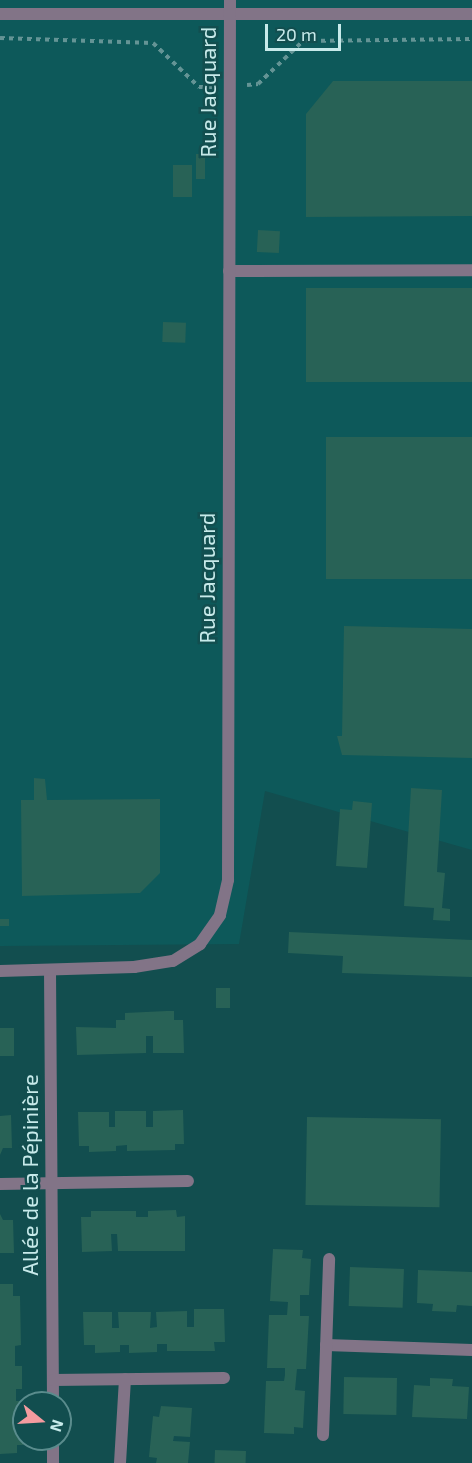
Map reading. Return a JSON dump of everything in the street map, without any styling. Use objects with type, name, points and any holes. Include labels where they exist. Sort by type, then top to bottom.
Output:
[{"type":"street","name":"Rue Jacquard","points":[[0,971],[134,967],[173,961],[200,944],[220,915],[228,880],[230,0]]},
{"type":"street","points":[[0,14],[230,16],[472,14]]},
{"type":"street","points":[[229,271],[472,270]]},
{"type":"street","name":"Allée de la Pépinière","points":[[50,970],[52,1391]]},
{"type":"street","points":[[0,1184],[188,1181]]},
{"type":"street","points":[[323,1436],[328,1259]]},
{"type":"street","points":[[326,1345],[472,1350]]},
{"type":"street","points":[[52,1380],[224,1378]]},
{"type":"street","points":[[120,1463],[125,1379]]},
{"type":"shaded area","points":[[0,0],[472,0],[472,850],[265,791],[239,944],[0,946]]},
{"type":"building","points":[[333,81],[472,81],[472,216],[306,217],[306,114]]},
{"type":"building","points":[[196,154],[205,154],[205,179],[196,179]]},
{"type":"building","points":[[173,165],[192,165],[192,197],[173,197]]},
{"type":"building","points":[[258,230],[280,231],[279,253],[257,252]]},
{"type":"building","points":[[306,288],[472,288],[472,382],[306,382]]},
{"type":"building","points":[[163,322],[186,323],[185,343],[162,342]]},
{"type":"building","points":[[326,437],[472,437],[472,579],[326,579]]},
{"type":"building","points":[[344,626],[472,629],[472,758],[342,755],[337,736],[342,736]]},
{"type":"building","points":[[34,778],[45,779],[47,800],[160,799],[160,873],[140,893],[22,896],[21,800],[34,800]]},
{"type":"building","points":[[411,788],[442,790],[437,872],[445,873],[442,908],[450,909],[450,921],[433,920],[434,908],[404,906]]},
{"type":"building","points":[[353,801],[372,803],[367,868],[336,866],[340,809],[352,810]]},
{"type":"building","points":[[0,919],[9,919],[9,926],[0,926]]},
{"type":"building","points":[[289,932],[472,940],[472,977],[342,973],[343,956],[288,953]]},
{"type":"building","points":[[216,988],[230,988],[230,1008],[216,1008]]},
{"type":"building","points":[[174,1011],[174,1020],[183,1020],[184,1053],[153,1053],[153,1036],[146,1036],[146,1053],[77,1055],[76,1027],[116,1028],[116,1020],[125,1020],[125,1013]]},
{"type":"building","points":[[0,1028],[14,1028],[14,1056],[0,1056]]},
{"type":"building","points":[[183,1110],[184,1144],[175,1144],[175,1150],[127,1151],[127,1145],[116,1146],[116,1151],[89,1152],[89,1146],[79,1146],[78,1112],[109,1112],[109,1127],[115,1127],[115,1111],[146,1111],[146,1127],[153,1127],[153,1111]]},
{"type":"building","points":[[11,1115],[12,1148],[3,1148],[0,1155],[0,1116]]},
{"type":"building","points":[[307,1117],[441,1119],[439,1207],[305,1205]]},
{"type":"building","points":[[176,1210],[177,1217],[185,1216],[185,1251],[118,1251],[117,1234],[111,1234],[112,1251],[82,1252],[81,1217],[91,1217],[91,1211],[136,1211],[136,1217],[148,1217],[148,1211]]},
{"type":"building","points":[[0,1214],[3,1220],[13,1220],[14,1253],[0,1253]]},
{"type":"building","points":[[273,1249],[303,1250],[302,1258],[311,1259],[309,1295],[300,1295],[300,1316],[309,1316],[306,1369],[297,1369],[295,1390],[305,1391],[303,1428],[294,1427],[294,1434],[264,1433],[266,1381],[284,1381],[285,1375],[285,1368],[267,1368],[269,1315],[287,1315],[288,1302],[270,1301]]},
{"type":"building","points":[[350,1267],[404,1269],[403,1308],[349,1306]]},
{"type":"building","points":[[418,1270],[472,1272],[472,1306],[457,1305],[456,1312],[432,1311],[433,1304],[417,1303]]},
{"type":"building","points":[[0,1284],[13,1284],[13,1296],[20,1296],[21,1345],[15,1346],[15,1366],[22,1366],[22,1389],[12,1391],[12,1451],[17,1451],[17,1453],[0,1454]]},
{"type":"building","points":[[194,1309],[224,1309],[225,1342],[214,1342],[215,1351],[167,1351],[167,1344],[157,1344],[157,1352],[129,1353],[129,1345],[120,1345],[120,1352],[95,1353],[95,1345],[84,1345],[83,1312],[112,1312],[112,1328],[119,1328],[118,1312],[151,1312],[150,1328],[157,1327],[156,1312],[187,1311],[187,1327],[194,1327]]},
{"type":"building","points":[[344,1377],[397,1378],[396,1415],[343,1414]]},
{"type":"building","points":[[430,1378],[453,1379],[452,1386],[469,1387],[467,1419],[412,1417],[414,1385],[430,1386]]},
{"type":"building","points":[[161,1406],[192,1408],[190,1437],[174,1436],[173,1441],[190,1442],[188,1463],[156,1463],[157,1458],[149,1457],[153,1416],[159,1417]]},
{"type":"building","points":[[215,1450],[246,1451],[246,1463],[215,1463]]}]
